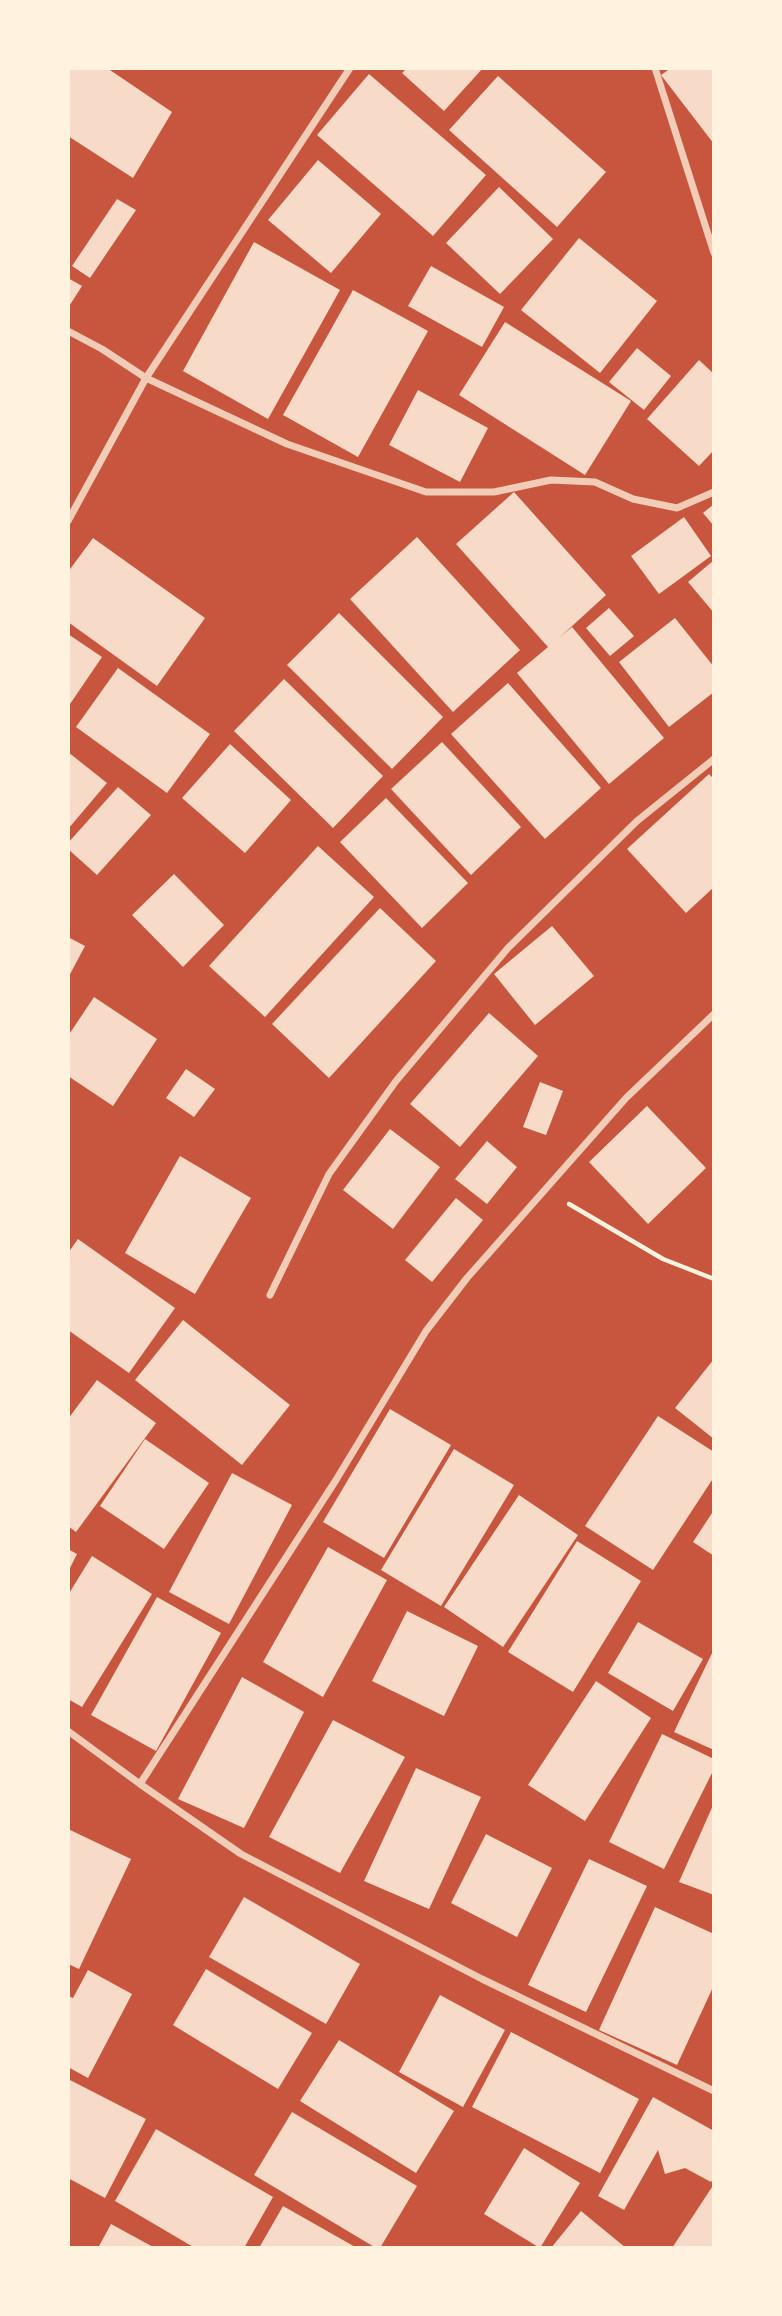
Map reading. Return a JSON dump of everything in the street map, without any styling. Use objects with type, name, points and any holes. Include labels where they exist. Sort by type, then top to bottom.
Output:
[{"type":"street","points":[[68,521],[146,378],[351,68]]},
{"type":"street","points":[[655,68],[714,253]]},
{"type":"street","points":[[68,331],[102,349],[146,378],[287,444],[426,492],[494,492],[551,480],[595,482],[633,499],[677,508],[714,492]]},
{"type":"street","points":[[270,1294],[329,1174],[396,1081],[508,947],[637,821],[714,759]]},
{"type":"street","points":[[140,1784],[336,1480],[426,1331],[467,1278],[626,1098],[714,1014]]},
{"type":"street","points":[[68,1731],[241,1854],[482,1979],[714,2091]]},
{"type":"path","points":[[545,1189],[663,1259],[714,1279]]},
{"type":"building","points":[[68,68],[107,68],[172,112],[133,178],[68,136]]},
{"type":"building","points":[[407,68],[483,68],[444,111],[402,73]]},
{"type":"building","points":[[671,68],[714,68],[714,144],[661,75]]},
{"type":"building","points":[[369,74],[486,175],[433,236],[317,135]]},
{"type":"building","points":[[498,76],[606,172],[557,227],[449,130]]},
{"type":"building","points":[[318,160],[381,214],[331,273],[268,220]]},
{"type":"building","points":[[499,187],[553,239],[500,294],[446,243]]},
{"type":"building","points":[[117,199],[136,210],[90,278],[72,266]]},
{"type":"building","points":[[579,238],[657,301],[600,373],[521,310]]},
{"type":"building","points":[[254,242],[340,290],[268,419],[183,371]]},
{"type":"building","points":[[431,266],[504,307],[482,347],[408,306]]},
{"type":"building","points":[[68,278],[82,286],[68,308]]},
{"type":"building","points":[[353,290],[428,331],[358,457],[283,415]]},
{"type":"building","points":[[505,322],[631,401],[585,475],[459,395]]},
{"type":"building","points":[[637,348],[671,376],[644,410],[609,382]]},
{"type":"building","points":[[699,360],[714,374],[714,450],[699,466],[647,419]]},
{"type":"building","points":[[418,390],[488,428],[460,482],[389,445]]},
{"type":"building","points":[[514,492],[606,595],[559,638],[572,627],[664,738],[609,784],[517,673],[548,647],[456,544]]},
{"type":"building","points":[[714,504],[714,526],[703,513]]},
{"type":"building","points":[[684,517],[711,556],[659,594],[631,556]]},
{"type":"building","points":[[417,537],[520,650],[453,712],[350,599]]},
{"type":"building","points":[[93,538],[205,618],[157,686],[68,622],[68,572]]},
{"type":"building","points":[[714,560],[714,613],[688,582]]},
{"type":"building","points":[[609,608],[634,636],[610,656],[586,628]]},
{"type":"building","points":[[339,613],[443,717],[392,769],[287,665]]},
{"type":"building","points":[[675,618],[714,667],[714,692],[669,727],[619,662]]},
{"type":"building","points":[[68,634],[102,657],[68,707]]},
{"type":"building","points":[[118,668],[210,734],[167,793],[76,727]]},
{"type":"building","points":[[284,679],[383,776],[333,828],[234,731]]},
{"type":"building","points":[[508,683],[601,788],[545,839],[451,734]]},
{"type":"building","points":[[442,742],[521,827],[471,875],[391,789]]},
{"type":"building","points":[[230,744],[291,800],[245,853],[182,798]]},
{"type":"building","points":[[68,752],[107,783],[68,829]]},
{"type":"building","points":[[709,774],[714,779],[714,887],[686,913],[627,849]]},
{"type":"building","points":[[118,787],[151,815],[97,875],[68,849],[68,843]]},
{"type":"building","points":[[386,798],[468,883],[422,928],[340,842]]},
{"type":"building","points":[[318,846],[374,897],[265,1017],[209,966]]},
{"type":"building","points":[[174,874],[224,925],[183,967],[132,915]]},
{"type":"building","points":[[380,908],[436,961],[329,1078],[272,1024]]},
{"type":"building","points":[[552,926],[594,976],[535,1025],[494,974]]},
{"type":"building","points":[[68,937],[85,946],[68,978]]},
{"type":"building","points":[[94,997],[157,1039],[113,1106],[68,1076],[68,1036]]},
{"type":"building","points":[[489,1013],[538,1056],[460,1147],[410,1104]]},
{"type":"building","points":[[186,1069],[215,1089],[194,1117],[166,1098]]},
{"type":"building","points":[[540,1082],[563,1091],[546,1135],[523,1127]]},
{"type":"building","points":[[647,1106],[706,1168],[648,1224],[589,1162]]},
{"type":"building","points":[[390,1129],[440,1167],[393,1229],[343,1190]]},
{"type":"building","points":[[487,1141],[517,1167],[487,1204],[455,1179]]},
{"type":"building","points":[[180,1156],[251,1198],[195,1294],[125,1253]]},
{"type":"building","points":[[456,1198],[483,1220],[432,1282],[405,1260]]},
{"type":"building","points":[[78,1239],[175,1308],[129,1373],[68,1330],[68,1253]]},
{"type":"building","points":[[183,1320],[290,1405],[242,1465],[135,1380]]},
{"type":"building","points":[[714,1359],[714,1439],[675,1408]]},
{"type":"building","points":[[97,1380],[156,1423],[76,1532],[68,1526],[68,1419]]},
{"type":"building","points":[[390,1409],[451,1445],[384,1558],[323,1522]]},
{"type":"building","points":[[658,1416],[714,1452],[714,1477],[653,1570],[585,1526]]},
{"type":"building","points":[[145,1439],[209,1483],[164,1549],[100,1506]]},
{"type":"building","points":[[454,1449],[514,1485],[441,1606],[381,1570]]},
{"type":"building","points":[[232,1473],[292,1505],[229,1624],[169,1592]]},
{"type":"building","points":[[519,1495],[578,1535],[503,1647],[444,1607]]},
{"type":"building","points":[[714,1510],[714,1556],[693,1542]]},
{"type":"building","points":[[577,1541],[641,1581],[573,1692],[508,1652]]},
{"type":"building","points":[[328,1547],[387,1580],[323,1697],[263,1662]]},
{"type":"building","points":[[68,1549],[77,1554],[68,1572]]},
{"type":"building","points":[[92,1556],[152,1594],[82,1707],[68,1699],[68,1595]]},
{"type":"building","points":[[157,1597],[221,1633],[156,1751],[91,1715]]},
{"type":"building","points":[[407,1611],[478,1646],[444,1716],[372,1681]]},
{"type":"building","points":[[638,1622],[703,1659],[673,1711],[608,1673]]},
{"type":"building","points":[[714,1649],[714,1750],[674,1732]]},
{"type":"building","points":[[242,1677],[304,1712],[244,1828],[178,1799]]},
{"type":"building","points":[[596,1681],[651,1718],[585,1821],[528,1785]]},
{"type":"building","points":[[333,1720],[405,1757],[340,1873],[269,1837]]},
{"type":"building","points":[[662,1734],[714,1759],[714,1769],[664,1869],[609,1842]]},
{"type":"building","points":[[416,1768],[481,1797],[429,1909],[364,1881]]},
{"type":"building","points":[[714,1803],[714,1895],[679,1882]]},
{"type":"building","points":[[68,1829],[131,1859],[79,1969],[68,1964]]},
{"type":"building","points":[[486,1834],[552,1868],[517,1937],[451,1903]]},
{"type":"building","points":[[589,1859],[647,1886],[586,2012],[528,1985]]},
{"type":"building","points":[[244,1897],[360,1964],[326,2024],[209,1957]]},
{"type":"building","points":[[655,1907],[714,1934],[714,1985],[677,2065],[599,2030]]},
{"type":"building","points":[[206,1969],[312,2033],[278,2089],[173,2025]]},
{"type":"building","points":[[88,1970],[132,1994],[88,2078],[68,2067],[68,1996],[73,1998]]},
{"type":"building","points":[[440,1995],[505,2030],[463,2107],[399,2072]]},
{"type":"building","points":[[511,2032],[639,2099],[600,2173],[472,2107]]},
{"type":"building","points":[[339,2040],[454,2111],[416,2173],[300,2101]]},
{"type":"building","points":[[68,2079],[146,2119],[105,2198],[68,2178]]},
{"type":"building","points":[[653,2097],[714,2131],[714,2177],[711,2182],[685,2168],[665,2174],[658,2150],[624,2210],[598,2196]]},
{"type":"building","points":[[292,2112],[417,2186],[380,2248],[254,2175]]},
{"type":"building","points":[[156,2129],[273,2197],[244,2248],[195,2248],[115,2201]]},
{"type":"building","points":[[524,2148],[580,2183],[540,2248],[484,2214]]},
{"type":"building","points":[[714,2184],[714,2248],[672,2248]]},
{"type":"building","points":[[283,2206],[357,2248],[259,2248]]},
{"type":"building","points":[[581,2211],[626,2248],[551,2248]]},
{"type":"building","points":[[111,2224],[155,2248],[98,2248]]}]
